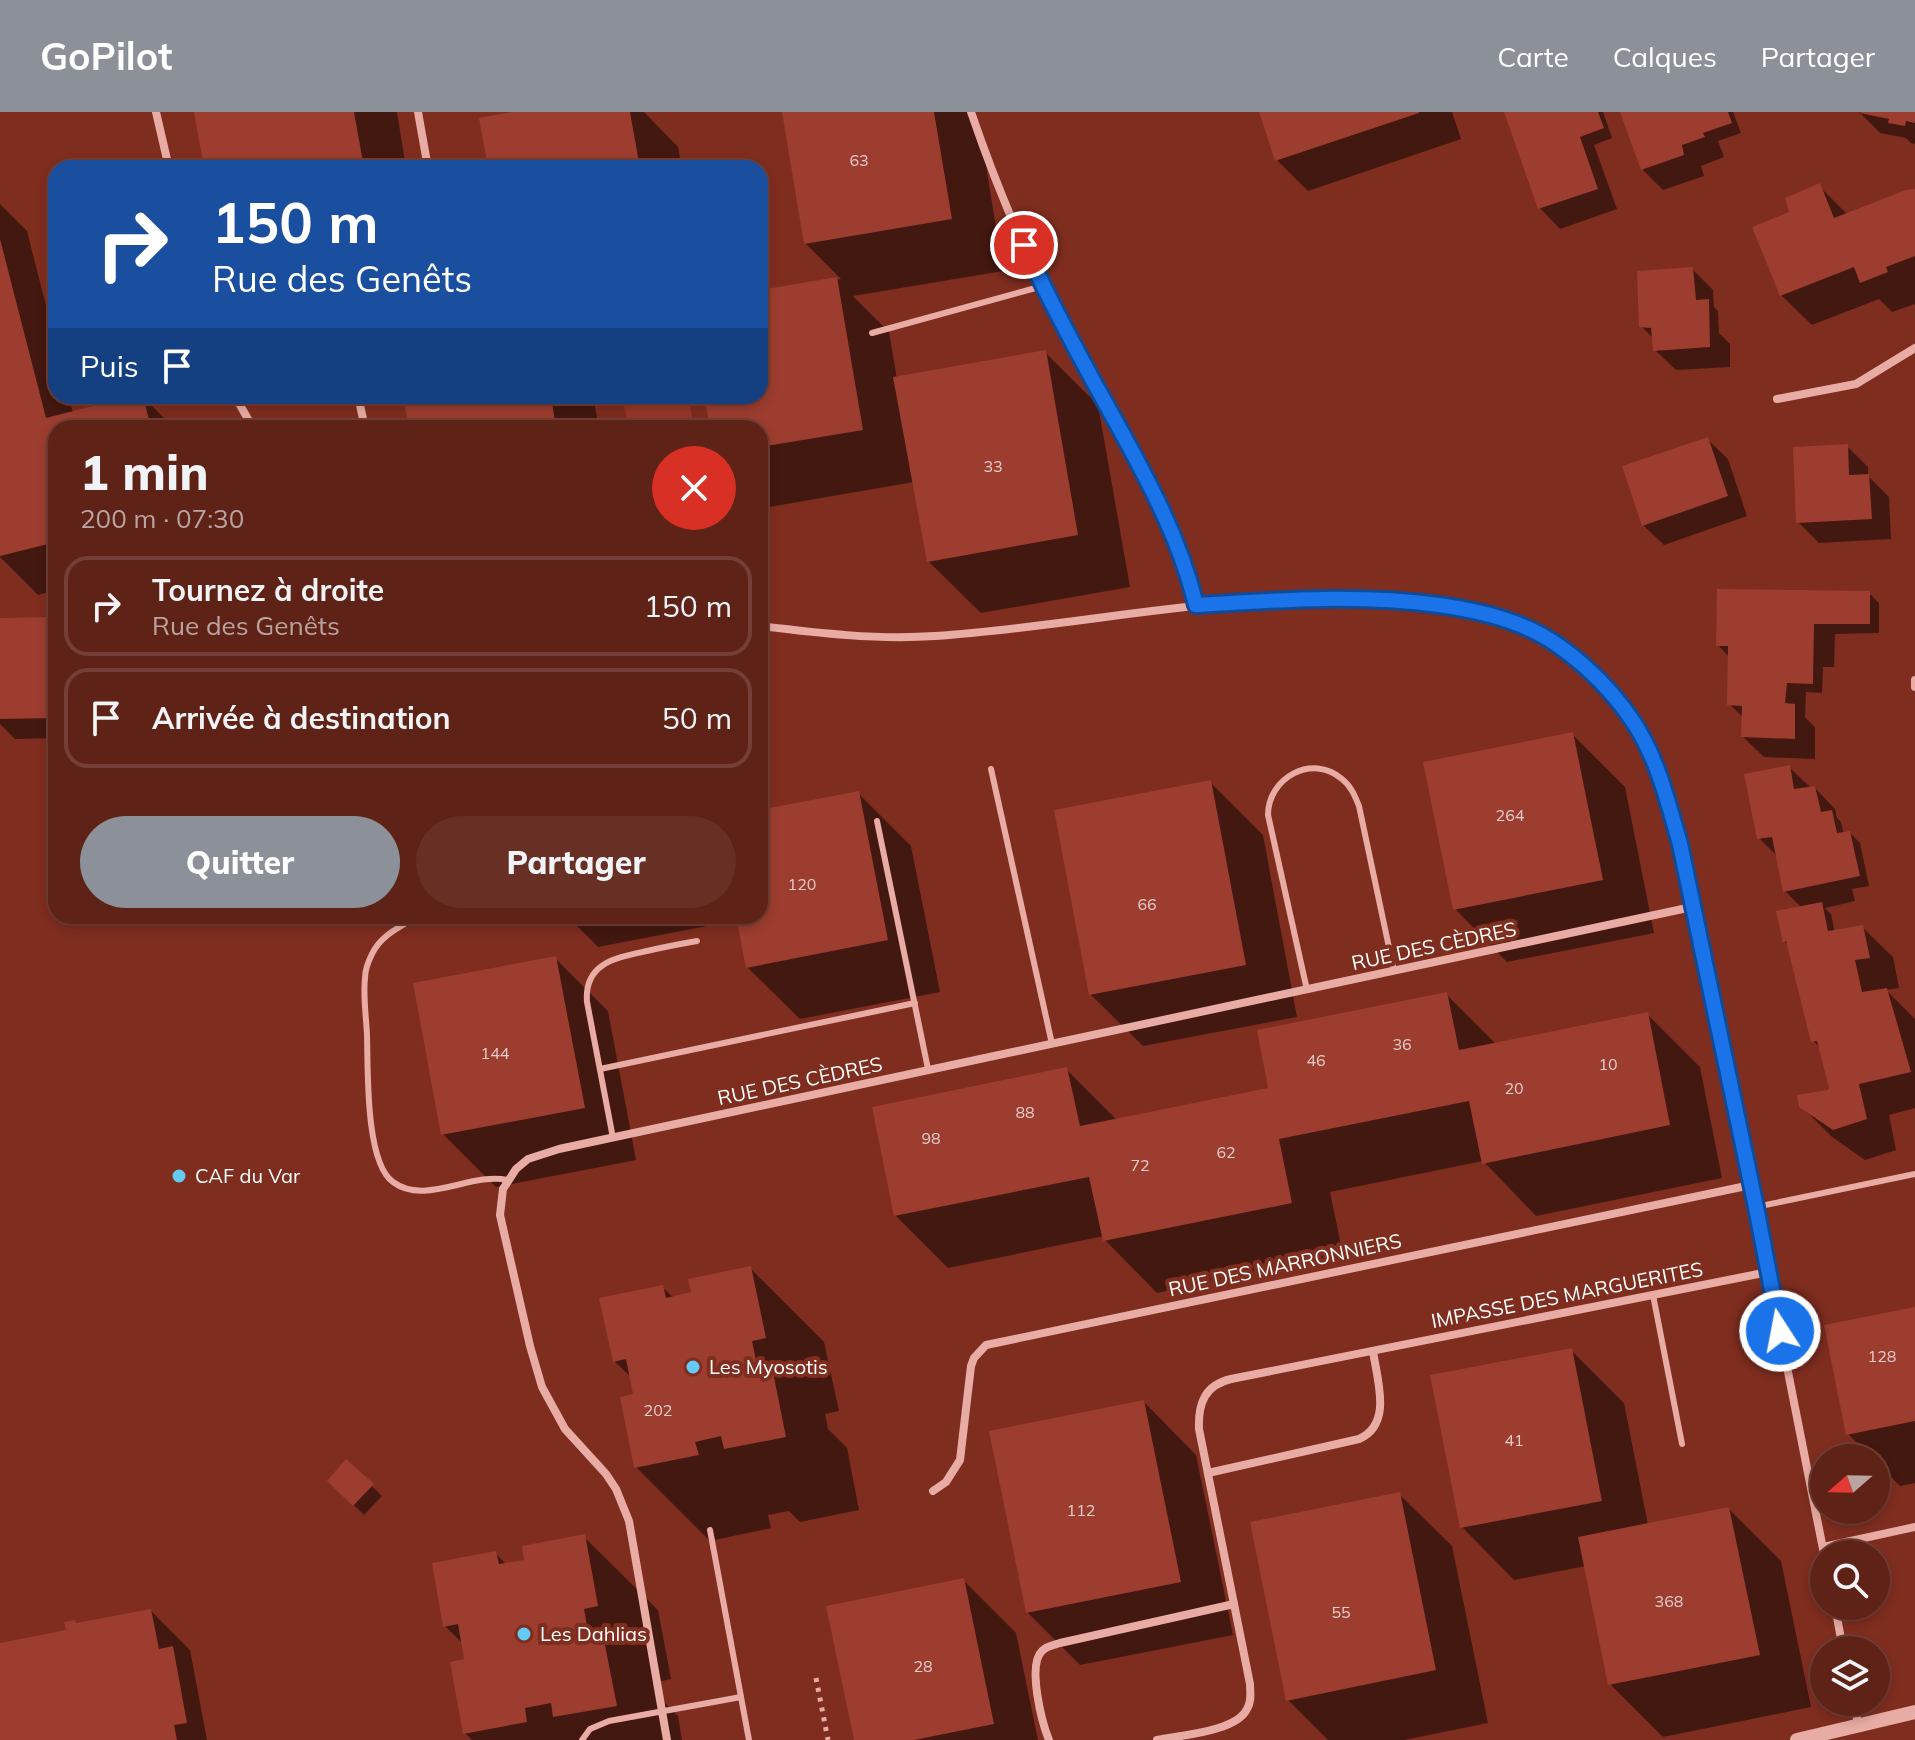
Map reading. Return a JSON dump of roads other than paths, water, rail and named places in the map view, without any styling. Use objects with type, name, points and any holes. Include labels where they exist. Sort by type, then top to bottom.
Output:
[{"type":"street","points":[[156,112],[167,160]]},
{"type":"street","points":[[418,112],[427,160]]},
{"type":"street","points":[[971,112],[1043,286],[1153,489],[1181,553],[1196,605]]},
{"type":"street","points":[[1777,399],[1856,384],[1915,348]]},
{"type":"street","points":[[768,627],[839,636],[935,636],[1196,605],[1364,598],[1407,601],[1494,616],[1559,645],[1584,666],[1633,722],[1645,745],[1680,844],[1822,1540]]},
{"type":"street","points":[[1915,680],[1915,687]]},
{"type":"street","name":"RUE DES CÈDRES","points":[[507,1180],[528,1159],[540,1154],[1692,907]]},
{"type":"street","points":[[507,1180],[501,1197],[500,1215],[542,1387],[565,1429],[616,1489],[629,1521],[667,1740]]},
{"type":"street","name":"RUE DES MARRONNIERS","points":[[933,1491],[946,1482],[960,1460],[971,1366],[986,1345],[1751,1185]]},
{"type":"street","name":"IMPASSE DES MARGUERITES","points":[[1157,1740],[1229,1725],[1238,1720],[1250,1701],[1250,1684],[1199,1429],[1198,1412],[1203,1399],[1215,1385],[1222,1381],[1768,1272]]},
{"type":"street","points":[[1208,1473],[1367,1435],[1376,1425],[1381,1412],[1373,1351]]},
{"type":"street","points":[[1864,1540],[1915,1527]]},
{"type":"street","points":[[1049,1740],[1034,1677],[1035,1662],[1041,1651],[1060,1643],[1234,1604]]},
{"type":"street","points":[[1797,1740],[1915,1712]]},
{"type":"street","points":[[1856,1716],[1858,1725]]},
{"type":"lane","points":[[872,333],[1043,286]]},
{"type":"lane","points":[[991,769],[1052,1044]]},
{"type":"lane","points":[[1307,990],[1268,815],[1268,806],[1277,787],[1284,779],[1302,771],[1312,769],[1341,777],[1355,795],[1394,971]]},
{"type":"lane","points":[[877,821],[928,1069]]},
{"type":"lane","points":[[405,924],[381,939],[373,951],[364,980],[370,1117],[378,1160],[392,1182],[410,1190],[430,1190],[488,1179],[507,1180]]},
{"type":"lane","points":[[613,1138],[586,993],[587,984],[602,965],[621,956],[697,941]]},
{"type":"lane","points":[[600,1069],[915,1003]]},
{"type":"lane","points":[[1756,1207],[1915,1174]]},
{"type":"lane","points":[[1653,1294],[1682,1444]]},
{"type":"lane","points":[[710,1530],[749,1740]]},
{"type":"lane","points":[[582,1740],[590,1729],[609,1721],[741,1697]]},
{"type":"place","name":"CAF du Var","points":[[179,1176]]},
{"type":"place","name":"Les Myosotis","points":[[693,1367]]},
{"type":"place","name":"Les Dahlias","points":[[524,1634]]}]
